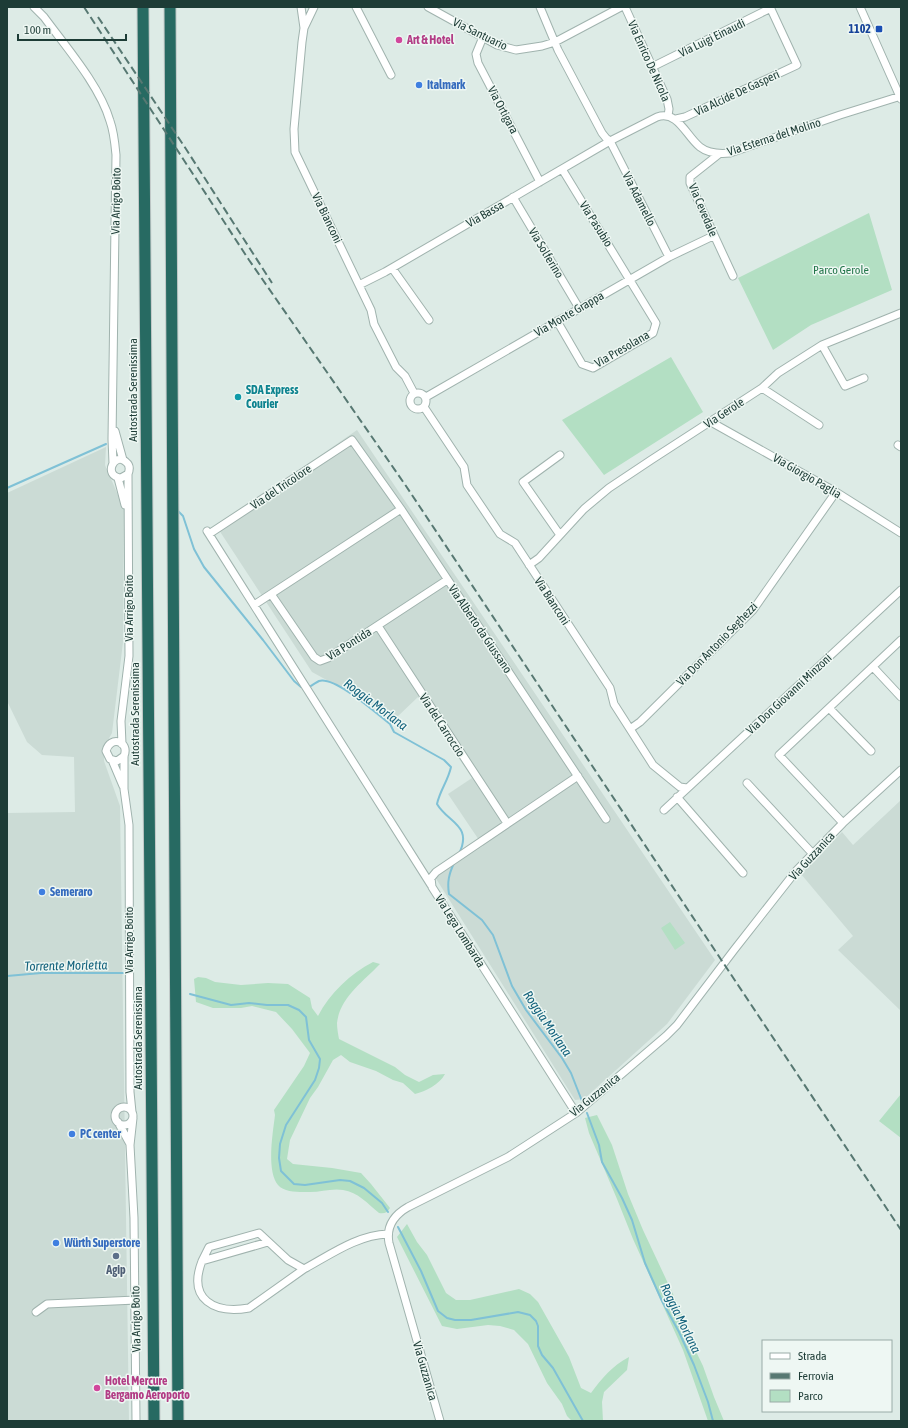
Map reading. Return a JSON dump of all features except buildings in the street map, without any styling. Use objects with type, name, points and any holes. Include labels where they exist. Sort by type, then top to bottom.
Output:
[{"type":"highway","name":"Autostrada Serenissima","points":[[143,7],[154,1421]]},
{"type":"highway","points":[[170,7],[178,1421]]},
{"type":"street","name":"Via Arrigo Boito","points":[[34,7],[44,17],[94,87],[110,120],[114,138],[116,155],[112,439],[113,462],[111,472],[118,478],[128,519]]},
{"type":"street","name":"Via Bianconi","points":[[301,7],[304,28],[294,129],[295,152],[371,310],[374,324],[396,367],[405,376],[414,393],[410,398],[411,406],[419,410],[424,407],[464,468],[467,484],[500,534],[515,543],[610,688],[614,704],[653,765],[680,787],[687,788]]},
{"type":"street","name":"Via Bianconi","points":[[304,28],[314,7]]},
{"type":"street","points":[[356,7],[391,75]]},
{"type":"street","name":"Via Santuario","points":[[428,7],[500,46],[516,50],[542,46],[555,42],[621,7]]},
{"type":"street","points":[[540,7],[555,42],[606,138],[610,141],[657,117],[668,116]]},
{"type":"street","name":"Via Enrico De Nicola","points":[[625,7],[667,99],[669,109],[668,116]]},
{"type":"street","points":[[860,7],[901,97]]},
{"type":"street","name":"Via Luigi Einaudi","points":[[652,67],[771,8]]},
{"type":"street","name":"Via Alcide De Gasperi","points":[[676,119],[685,117],[797,65],[771,8]]},
{"type":"street","name":"Via Ortigara","points":[[483,37],[476,54],[478,63],[540,182]]},
{"type":"street","name":"Via Esterna del Molino","points":[[668,116],[676,119],[700,147],[719,154],[730,153],[846,113],[901,97]]},
{"type":"street","name":"Via Bassa","points":[[359,285],[374,279],[610,141]]},
{"type":"street","name":"Via Adamello","points":[[610,141],[669,257]]},
{"type":"street","name":"Via Cevedale","points":[[719,154],[690,177],[690,183],[713,236],[733,276]]},
{"type":"street","name":"Via Pasubio","points":[[562,169],[630,279]]},
{"type":"street","name":"Via Solferino","points":[[510,199],[579,308]]},
{"type":"street","name":"Via Monte Grappa","points":[[426,397],[669,257],[713,236]]},
{"type":"street","points":[[392,268],[429,320]]},
{"type":"street","name":"Via Presolana","points":[[557,321],[582,364],[593,368],[653,333],[656,323],[630,279]]},
{"type":"street","name":"Via Gerole","points":[[529,565],[539,558],[584,509],[609,488],[762,388],[778,373],[822,345],[901,313]]},
{"type":"street","points":[[822,345],[845,386],[864,378]]},
{"type":"street","points":[[762,388],[819,425]]},
{"type":"street","points":[[414,393],[420,393],[426,397],[424,407]]},
{"type":"street","name":"Via Arrigo Boito","points":[[113,419],[116,438],[123,460],[129,466],[129,656],[121,721],[122,744],[126,751],[124,756],[124,789],[129,825],[130,1092],[132,1115],[130,1145],[136,1300],[136,1421]]},
{"type":"street","name":"Via Giorgio Paglia","points":[[710,422],[836,492],[901,533]]},
{"type":"street","name":"Via Alberto da Giussano","points":[[352,440],[401,509],[606,819]]},
{"type":"street","name":"Via del Tricolore","points":[[254,605],[208,533],[352,440]]},
{"type":"street","points":[[560,455],[523,482],[560,535]]},
{"type":"street","points":[[113,462],[123,460]]},
{"type":"street","points":[[118,478],[124,477],[128,474]]},
{"type":"street","name":"Via Don Antonio Seghezzi","points":[[630,729],[640,722],[753,610],[836,492]]},
{"type":"street","points":[[401,509],[254,605],[432,887]]},
{"type":"street","name":"Via Pontida","points":[[271,594],[314,657],[320,661],[328,658],[448,580]]},
{"type":"street","name":"Via Don Giovanni Minzoni","points":[[664,810],[901,590]]},
{"type":"street","name":"Via del Carroccio","points":[[378,626],[507,823]]},
{"type":"street","points":[[843,823],[779,755],[901,640]]},
{"type":"street","points":[[873,667],[901,697]]},
{"type":"street","points":[[830,708],[870,751]]},
{"type":"street","name":"Via Arrigo Boito","points":[[121,721],[113,742],[108,745],[106,751],[108,757],[112,760],[124,789]]},
{"type":"street","points":[[113,742],[122,744]]},
{"type":"street","points":[[112,760],[118,761],[124,756]]},
{"type":"street","name":"Via Guzzanica","points":[[440,1421],[389,1243],[388,1234],[391,1223],[403,1210],[508,1157],[576,1113],[666,1036],[677,1025],[796,871],[843,823],[901,770]]},
{"type":"street","name":"Via Lega Lombarda","points":[[576,1113],[432,887],[431,878],[436,872],[578,776]]},
{"type":"street","points":[[747,783],[812,853]]},
{"type":"street","points":[[677,797],[743,874]]},
{"type":"street","name":"Via Arrigo Boito","points":[[130,1092],[122,1108],[116,1113],[116,1118],[130,1145]]},
{"type":"street","points":[[118,1122],[125,1125],[130,1122],[132,1115],[128,1108],[122,1108]]},
{"type":"street","points":[[304,1269],[288,1260],[259,1232],[209,1248],[202,1261],[197,1277],[201,1293],[210,1304],[227,1310],[238,1310],[253,1306],[304,1269],[360,1239],[375,1234],[388,1234]]},
{"type":"street","points":[[202,1261],[268,1242]]},
{"type":"street","points":[[36,1312],[47,1304],[136,1300]]},
{"type":"shaded area","points":[[357,430],[715,960],[667,1024],[584,1099],[575,1100],[435,877],[483,846],[448,794],[472,778],[418,697],[396,718],[312,672],[217,527]]},
{"type":"shaded area","points":[[106,447],[105,465],[124,509],[123,642],[112,733],[104,747],[104,761],[120,806],[129,1421],[7,1421],[7,813],[75,812],[74,757],[42,755],[27,742],[7,701],[7,493]]},
{"type":"shaded area","points":[[901,800],[901,1011],[838,950],[853,936],[801,874],[842,832],[853,845]]},
{"type":"green space","name":"Parco Gerole","points":[[869,213],[892,290],[811,325],[773,350],[738,278]]},
{"type":"green space","points":[[671,357],[703,412],[604,475],[562,420]]},
{"type":"green space","points":[[670,922],[685,943],[675,950],[661,928]]},
{"type":"green space","points":[[373,962],[380,964],[353,990],[339,1014],[337,1023],[339,1039],[395,1067],[405,1075],[419,1082],[433,1075],[445,1074],[432,1087],[415,1094],[403,1083],[393,1080],[376,1071],[350,1062],[341,1055],[333,1060],[310,1098],[290,1140],[287,1159],[293,1164],[361,1173],[390,1208],[387,1212],[382,1213],[379,1213],[362,1199],[348,1191],[335,1189],[314,1192],[297,1192],[289,1191],[278,1185],[274,1179],[271,1161],[275,1115],[274,1110],[304,1066],[310,1053],[292,1029],[276,1012],[252,1006],[241,1008],[213,1008],[196,1002],[194,979],[198,977],[206,978],[215,982],[241,985],[268,983],[288,984],[310,998],[312,1008],[318,1016],[328,1000],[341,985],[356,972]]},
{"type":"green space","points":[[901,1094],[901,1138],[879,1121]]},
{"type":"green space","points":[[597,1115],[612,1145],[628,1194],[643,1230],[681,1311],[688,1335],[703,1366],[724,1421],[708,1421],[683,1350],[633,1239],[589,1133],[585,1118]]},
{"type":"green space","points":[[407,1224],[417,1242],[427,1255],[446,1293],[456,1300],[470,1300],[519,1289],[530,1294],[538,1302],[569,1357],[581,1388],[591,1393],[599,1382],[617,1364],[629,1357],[627,1370],[604,1392],[602,1402],[603,1421],[572,1421],[567,1416],[562,1404],[547,1383],[528,1344],[514,1330],[500,1326],[488,1325],[457,1329],[442,1326],[397,1237]]},
{"type":"waterway","name":"Roggia Morlana","points":[[7,488],[106,444]]},
{"type":"waterway","name":"Roggia Morlana","points":[[177,510],[183,516],[194,549],[204,567],[294,681],[301,687],[304,687]]},
{"type":"waterway","name":"Roggia Morlana","points":[[308,688],[319,681],[326,681],[335,684],[376,712],[390,724],[394,732],[444,760],[451,767],[437,804],[461,830],[463,844],[459,854]]},
{"type":"waterway","name":"Roggia Morlana","points":[[454,863],[449,878],[449,894],[482,920],[493,935],[512,986],[526,1010],[562,1058],[571,1073],[582,1101]]},
{"type":"waterway","name":"Torrente Morletta","points":[[7,976],[41,973],[125,973]]},
{"type":"waterway","name":"Torrente Morletta","points":[[190,994],[231,1005],[249,1003],[288,1005],[299,1010],[306,1017],[309,1040],[320,1059],[319,1068],[315,1080],[286,1125],[280,1144],[279,1158],[281,1171],[294,1184],[305,1185],[340,1180],[350,1181],[364,1188],[382,1203],[388,1212]]},
{"type":"waterway","name":"Roggia Morlana","points":[[587,1113],[599,1145],[602,1162],[622,1198],[632,1220],[645,1263],[694,1365],[708,1402],[713,1421]]},
{"type":"waterway","name":"Torrente Morletta","points":[[398,1227],[421,1271],[438,1311],[447,1318],[455,1320],[471,1320],[518,1312],[530,1315],[536,1321],[538,1326],[538,1346],[542,1355],[553,1368],[583,1421]]},
{"type":"railway","points":[[84,7],[249,260],[406,486],[901,1230]]},
{"type":"railway","points":[[98,17],[186,149],[272,283]]},
{"type":"place","name":"1102","points":[[879,29]]},
{"type":"place","name":"Art & Hotel","points":[[399,40]]},
{"type":"place","name":"Italmark","points":[[419,85]]},
{"type":"place","name":"SDA Express Courier","points":[[238,397]]},
{"type":"place","name":"Semeraro","points":[[42,892]]},
{"type":"place","name":"PC center","points":[[72,1134]]},
{"type":"place","name":"Würth Superstore","points":[[56,1243]]},
{"type":"place","name":"Agip","points":[[116,1256]]},
{"type":"place","name":"Hotel Mercure Bergamo Aeroporto","points":[[97,1388]]}]
